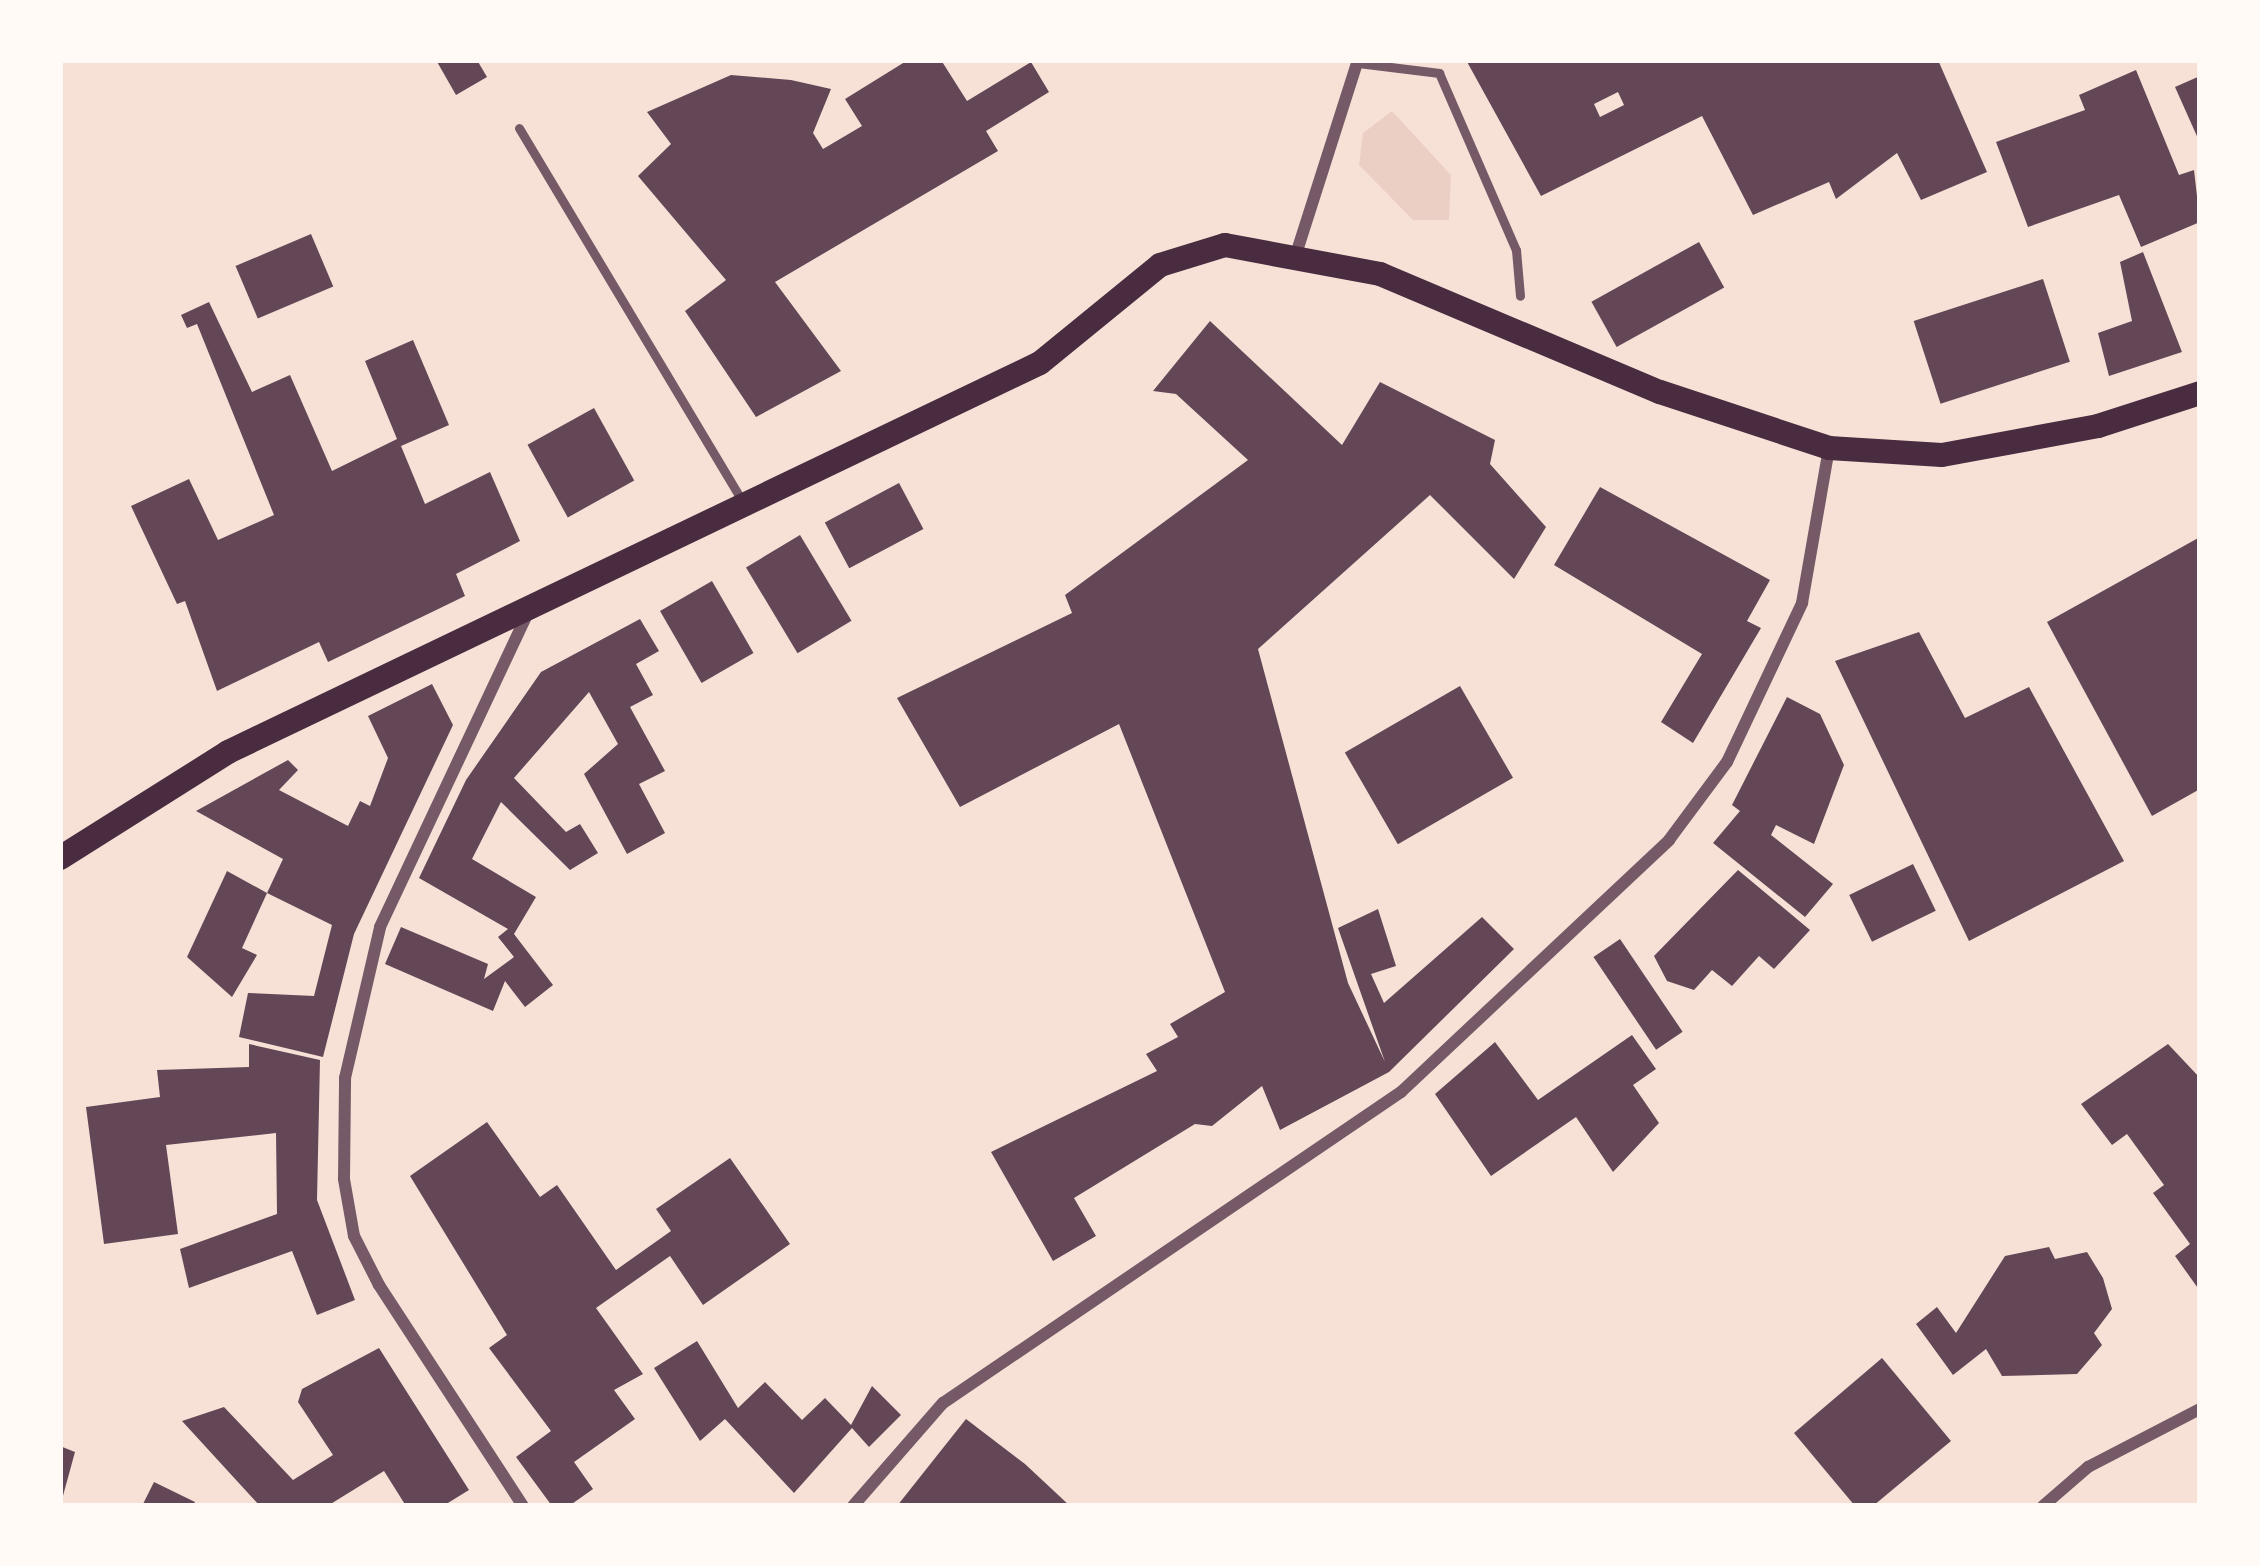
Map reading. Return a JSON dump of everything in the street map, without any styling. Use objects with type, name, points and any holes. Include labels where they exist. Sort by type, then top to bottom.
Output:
[{"type":"main road","points":[[60,858],[228,752],[748,511],[1040,362],[1160,265],[1225,245],[1297,251],[1829,448],[1942,454],[2098,426],[2200,393]]},
{"type":"street","points":[[1297,251],[1358,62]]},
{"type":"street","points":[[853,1506],[943,1403],[1401,1092],[1669,840],[1727,761],[1802,603],[1829,448]]},
{"type":"street","points":[[523,1506],[379,1286],[344,1179],[345,1078],[380,927],[527,613]]},
{"type":"street","points":[[2043,1506],[2088,1467],[2200,1409]]},
{"type":"lane","points":[[1358,62],[1439,73],[1516,250],[1520,296]]},
{"type":"lane","points":[[519,128],[748,511]]},
{"type":"shaded area","points":[[1392,111],[1451,175],[1449,220],[1413,220],[1359,165],[1363,133]]},
{"type":"building","points":[[436,60],[477,60],[487,77],[456,95]]},
{"type":"building","points":[[908,60],[941,60],[967,101],[1031,62],[1049,92],[986,131],[998,151],[775,282],[841,371],[756,417],[685,311],[726,280],[638,176],[671,144],[647,112],[731,75],[791,80],[831,89],[813,133],[823,149],[862,126],[845,99]]},
{"type":"building","points":[[1466,60],[1938,60],[1987,172],[1921,200],[1897,153],[1836,199],[1829,182],[1753,215],[1702,116],[1541,196]],"holes":[[[1618,92],[1624,105],[1600,117],[1594,104]]]},
{"type":"building","points":[[2136,70],[2179,175],[2194,170],[2200,222],[2141,247],[2119,195],[2028,227],[1996,142],[2085,110],[2079,95]]},
{"type":"building","points":[[2200,76],[2200,143],[2175,87]]},
{"type":"building","points":[[311,234],[333,286],[258,319],[236,266]]},
{"type":"building","points":[[1699,242],[1724,287],[1617,347],[1591,302]]},
{"type":"building","points":[[2143,252],[2182,352],[2109,376],[2098,333],[2132,321],[2120,262]]},
{"type":"building","points":[[2043,279],[2070,362],[1941,404],[1914,321]]},
{"type":"building","points":[[209,302],[252,392],[290,375],[332,471],[397,439],[365,361],[413,340],[449,425],[401,446],[425,504],[490,472],[520,541],[456,574],[465,596],[328,662],[319,642],[217,691],[185,601],[177,604],[131,506],[189,479],[218,540],[274,515],[197,324],[187,328],[181,315]]},
{"type":"building","points":[[1210,321],[1342,445],[1380,382],[1495,440],[1490,464],[1546,527],[1514,579],[1430,495],[1258,649],[1348,983],[1385,1062],[1338,928],[1378,909],[1396,966],[1371,974],[1384,1003],[1482,917],[1514,949],[1389,1072],[1280,1130],[1262,1086],[1212,1126],[1195,1124],[1074,1198],[1096,1236],[1053,1261],[991,1152],[1157,1071],[1146,1054],[1178,1037],[1170,1024],[1225,992],[1119,724],[960,807],[897,698],[1072,613],[1065,595],[1248,460],[1176,394],[1153,391]]},
{"type":"building","points":[[594,408],[634,481],[568,517],[528,445]]},
{"type":"building","points":[[899,483],[923,529],[849,568],[825,522]]},
{"type":"building","points":[[1600,487],[1770,580],[1747,621],[1761,628],[1693,743],[1661,722],[1702,654],[1554,565]]},
{"type":"building","points":[[800,535],[852,621],[798,653],[746,567]]},
{"type":"building","points":[[2200,537],[2200,789],[2152,816],[2047,622]]},
{"type":"building","points":[[712,581],[754,653],[702,683],[660,611]]},
{"type":"building","points":[[640,619],[659,651],[636,664],[653,695],[630,707],[665,771],[639,784],[665,833],[627,854],[584,774],[618,744],[589,692],[514,778],[566,832],[580,824],[598,853],[570,870],[501,802],[472,859],[536,897],[514,934],[553,985],[525,1007],[505,981],[493,1011],[385,964],[401,927],[488,964],[484,979],[514,957],[498,937],[508,929],[419,878],[466,780],[541,672]]},
{"type":"building","points":[[1919,632],[1965,718],[2029,687],[2124,861],[1969,941],[1835,661]]},
{"type":"building","points":[[432,684],[453,725],[354,934],[323,1057],[239,1037],[248,993],[314,996],[332,925],[267,893],[283,859],[196,811],[288,760],[298,770],[279,790],[348,826],[360,801],[370,806],[388,758],[368,716]]},
{"type":"building","points":[[1460,686],[1513,778],[1398,844],[1345,753]]},
{"type":"building","points":[[1787,697],[1820,714],[1844,765],[1814,844],[1776,825],[1771,835],[1833,884],[1805,917],[1713,843],[1740,811],[1732,805]]},
{"type":"building","points":[[1913,864],[1936,911],[1872,942],[1849,895]]},
{"type":"building","points":[[1738,870],[1810,930],[1774,969],[1759,956],[1732,986],[1712,970],[1694,990],[1667,981],[1654,956]]},
{"type":"building","points":[[227,871],[267,893],[242,948],[257,955],[232,997],[187,957]]},
{"type":"building","points":[[1620,939],[1683,1032],[1656,1050],[1593,957]]},
{"type":"building","points":[[1632,1035],[1656,1069],[1633,1085],[1659,1123],[1613,1172],[1576,1117],[1491,1176],[1435,1094],[1495,1042],[1538,1100]]},
{"type":"building","points":[[249,1044],[320,1060],[317,1200],[355,1300],[317,1315],[292,1251],[189,1288],[180,1249],[277,1214],[276,1133],[166,1145],[178,1234],[104,1244],[86,1107],[160,1097],[157,1070],[249,1067]]},
{"type":"building","points":[[2168,1044],[2200,1078],[2200,1291],[2175,1256],[2190,1244],[2153,1193],[2164,1185],[2127,1134],[2112,1145],[2081,1104]]},
{"type":"building","points":[[487,1122],[540,1197],[557,1185],[616,1270],[671,1231],[656,1209],[730,1158],[790,1244],[703,1305],[670,1256],[596,1308],[643,1374],[614,1390],[635,1419],[574,1462],[593,1489],[569,1506],[552,1506],[516,1457],[551,1431],[489,1348],[507,1335],[410,1176]]},
{"type":"building","points":[[2049,1247],[2055,1259],[2087,1252],[2103,1278],[2112,1309],[2094,1333],[2102,1345],[2077,1374],[2002,1376],[1986,1349],[1953,1375],[1916,1324],[1937,1307],[1956,1333],[2005,1256]]},
{"type":"building","points":[[697,1341],[738,1408],[765,1382],[802,1420],[825,1398],[851,1425],[872,1386],[901,1415],[869,1447],[852,1428],[794,1493],[725,1419],[700,1441],[654,1368]]},
{"type":"building","points":[[379,1348],[469,1490],[443,1506],[406,1506],[384,1471],[329,1505],[260,1506],[182,1421],[224,1407],[293,1480],[333,1455],[298,1402],[302,1389]]},
{"type":"building","points":[[1882,1358],[1951,1441],[1873,1506],[1855,1506],[1794,1433]]},
{"type":"building","points":[[966,1419],[1025,1464],[1070,1506],[897,1506]]},
{"type":"building","points":[[60,1446],[75,1452],[61,1503],[60,1503]]},
{"type":"building","points":[[154,1482],[195,1502],[193,1506],[142,1506]]}]
